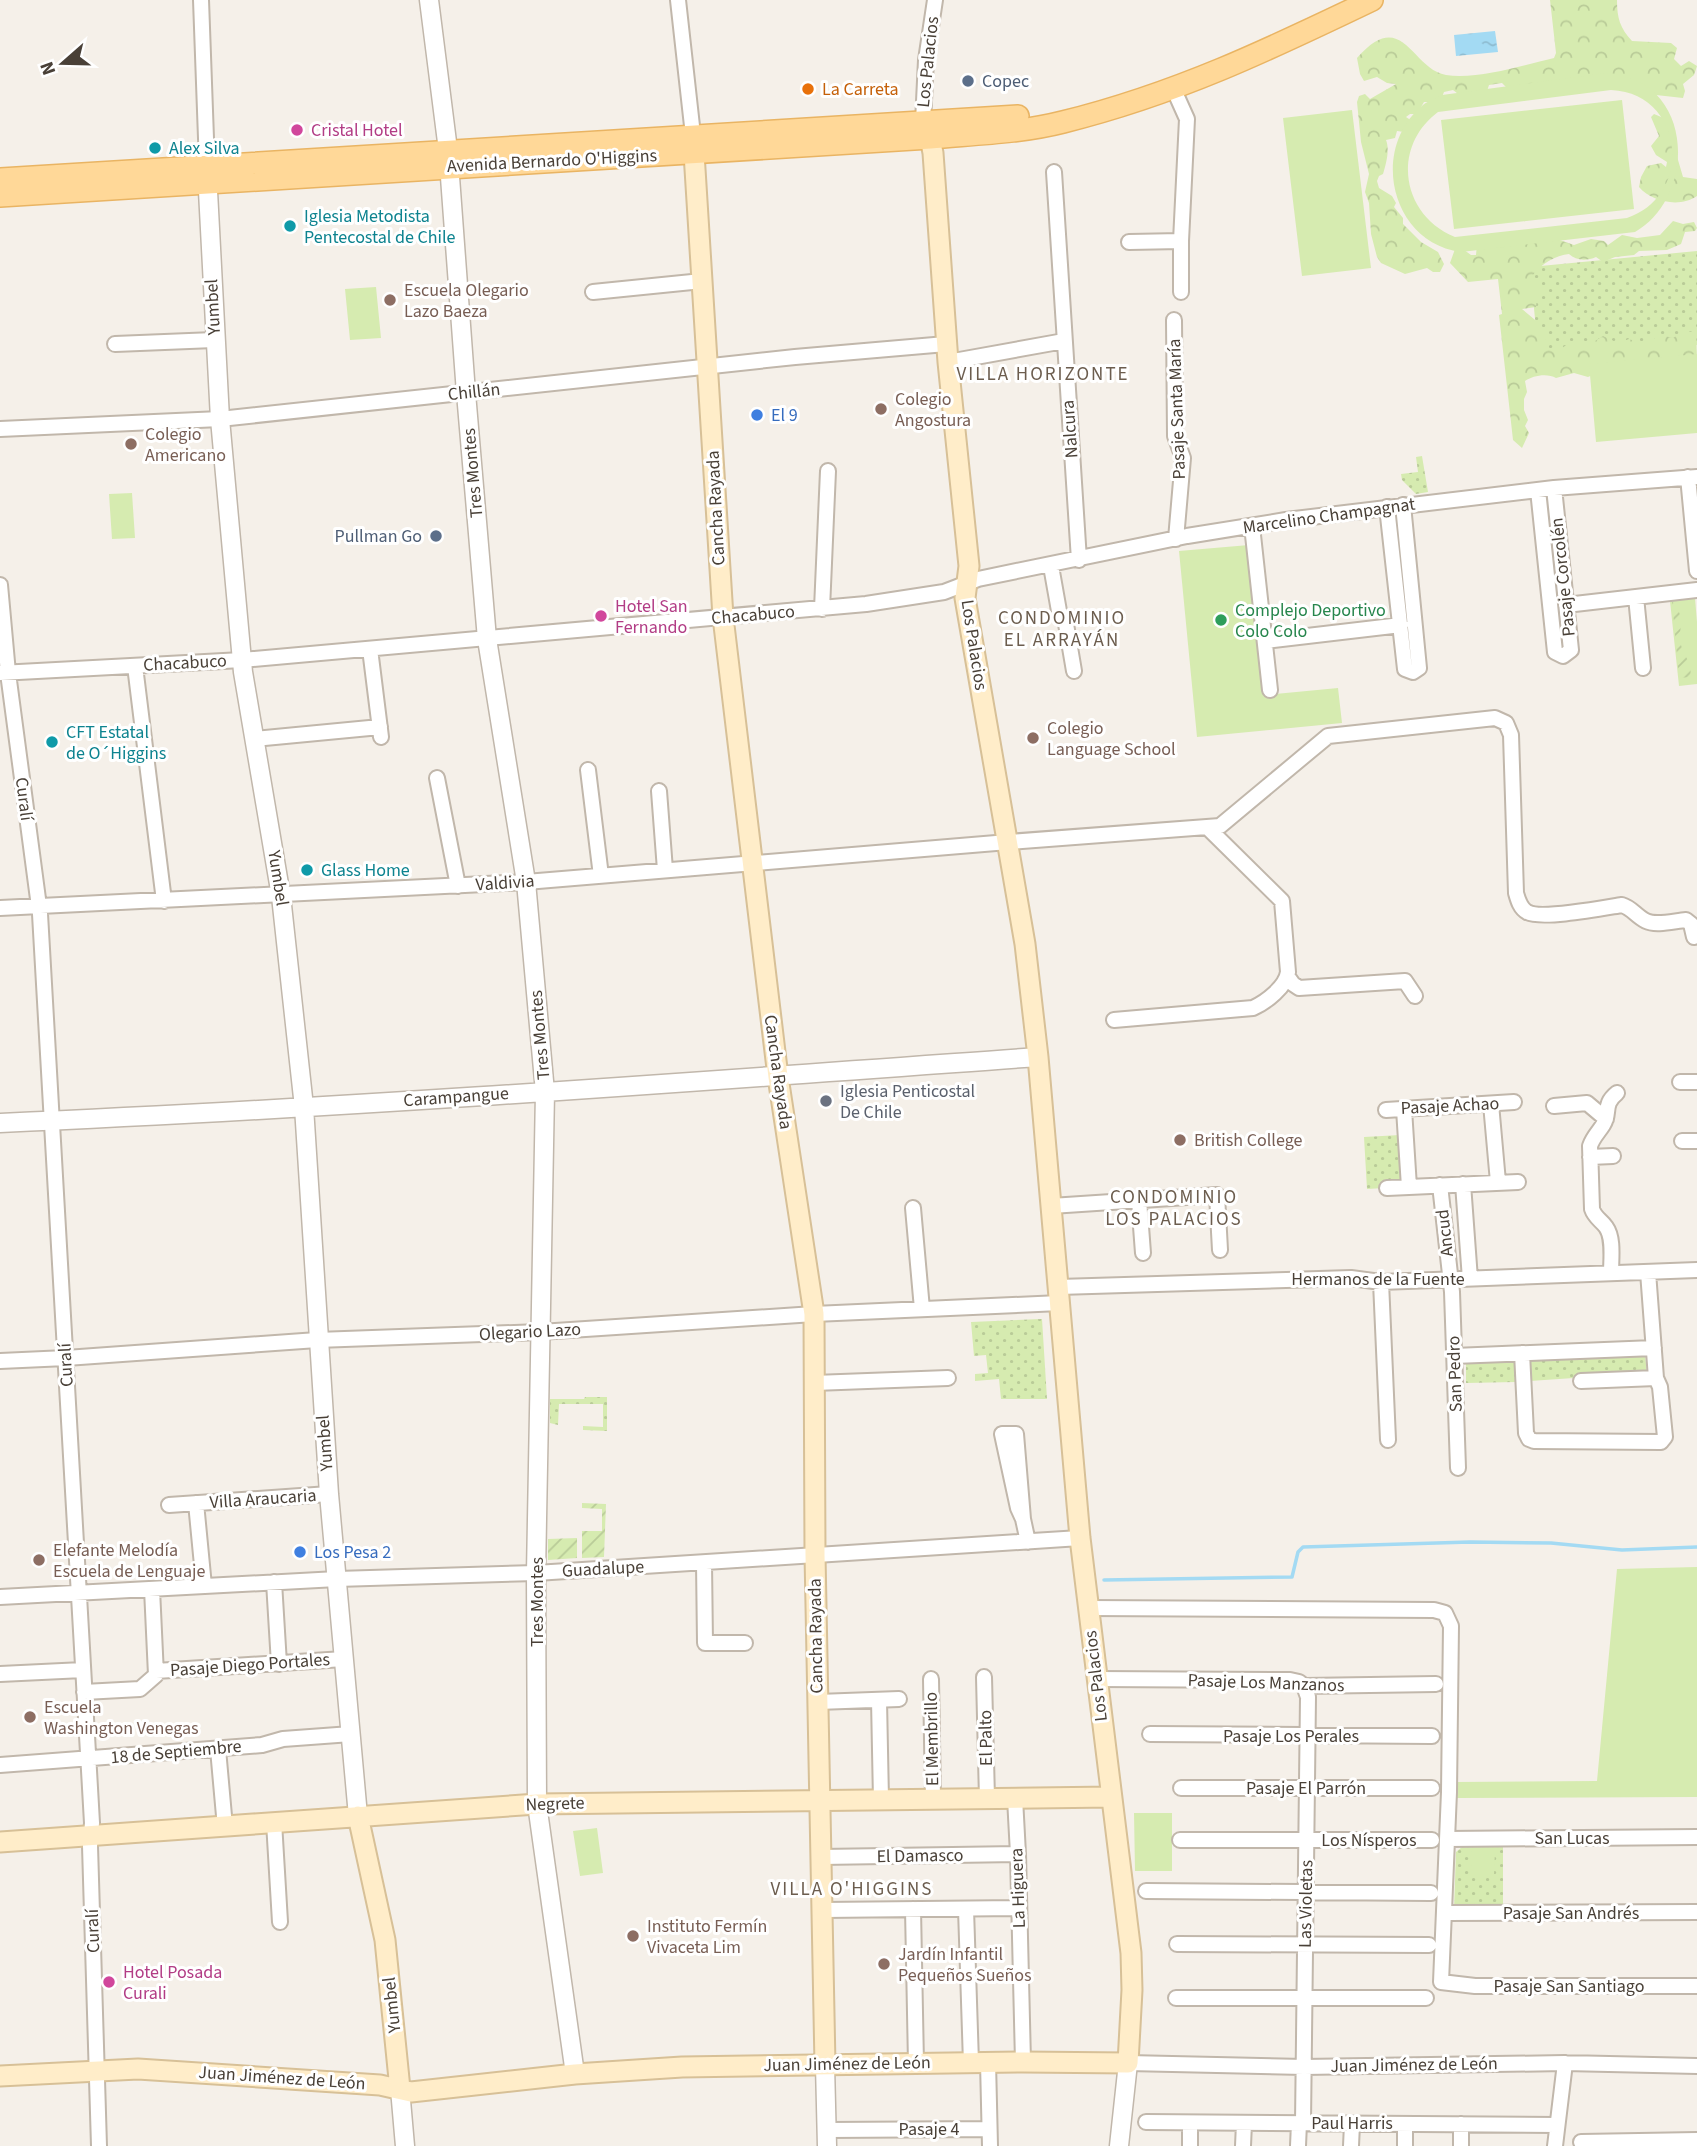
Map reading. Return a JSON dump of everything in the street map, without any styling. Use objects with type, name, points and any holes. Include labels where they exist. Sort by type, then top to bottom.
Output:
[{"type":"main road","name":"Avenida Bernardo O'Higgins","points":[[0,180],[207,174],[926,130],[1068,110],[1101,111],[1174,90],[1251,58],[1372,0]]},
{"type":"main road","name":"Los Palacios","points":[[926,130],[969,566],[965,598],[1025,944],[1038,1056],[1087,1608],[1130,1953],[1132,1990],[1128,2063]]},
{"type":"main road","name":"Cancha Rayada","points":[[693,144],[723,617],[778,1077],[814,1314],[815,1555],[825,2064]]},
{"type":"main road","name":"Avenida Bernardo O'Higgins","points":[[0,196],[207,174]]},
{"type":"main road","name":"Negrete","points":[[0,1842],[537,1804],[1111,1797]]},
{"type":"main road","name":"Yumbel","points":[[358,1816],[385,1940],[400,2090]]},
{"type":"main road","name":"Juan Jiménez de León","points":[[0,2076],[97,2069],[182,2070],[380,2085],[411,2092],[575,2074],[682,2067],[979,2062],[1128,2063]]},
{"type":"street","name":"Yumbel","points":[[201,0],[214,340],[220,419],[242,660],[282,896],[304,1107],[317,1340],[358,1816]]},
{"type":"street","name":"Tres Montes","points":[[429,0],[449,159],[487,639],[526,882],[545,1092],[536,1573],[537,1804],[575,2074]]},
{"type":"street","name":"Cancha Rayada","points":[[678,0],[693,144]]},
{"type":"street","name":"Los Palacios","points":[[926,130],[926,60],[935,0]]},
{"type":"street","points":[[1174,90],[1187,119],[1181,292]]},
{"type":"street","name":"Nalcura","points":[[1054,172],[1079,560]]},
{"type":"street","points":[[1129,242],[1181,241]]},
{"type":"street","points":[[593,292],[702,281]]},
{"type":"street","name":"Pasaje Santa María","points":[[1174,320],[1175,436],[1183,458],[1176,539]]},
{"type":"street","points":[[116,344],[214,340]]},
{"type":"street","name":"Chillán","points":[[0,429],[220,419],[795,356],[947,353],[1064,341]]},
{"type":"street","points":[[822,609],[828,471]]},
{"type":"street","points":[[1693,477],[1697,571]]},
{"type":"street","name":"Marcelino Champagnat","points":[[966,584],[978,579],[1252,526],[1553,488],[1693,477]]},
{"type":"street","name":"Pasaje Corcolén","points":[[1538,490],[1555,652],[1563,656],[1571,650],[1553,488]]},
{"type":"street","points":[[1387,507],[1405,670],[1409,672],[1419,668],[1403,505]]},
{"type":"street","points":[[1252,526],[1270,690]]},
{"type":"street","points":[[1051,566],[1059,611],[1066,624],[1074,671]]},
{"type":"street","name":"Chacabuco","points":[[4,673],[242,660],[822,609],[928,595],[966,584]]},
{"type":"street","name":"Curalí","points":[[0,586],[4,673],[39,907],[53,1121],[88,1759],[99,2146]]},
{"type":"street","points":[[1566,605],[1697,590]]},
{"type":"street","points":[[1636,597],[1643,668]]},
{"type":"street","points":[[1265,641],[1401,625]]},
{"type":"street","points":[[254,739],[381,732],[370,649]]},
{"type":"street","points":[[135,666],[164,901]]},
{"type":"street","points":[[1208,828],[1220,826],[1328,736],[1495,718],[1506,723],[1511,735],[1516,893],[1521,906],[1528,912],[1542,915],[1622,905],[1653,923],[1686,920],[1692,924],[1694,937]]},
{"type":"street","points":[[588,769],[601,876]]},
{"type":"street","points":[[437,778],[458,886]]},
{"type":"street","points":[[659,791],[665,870]]},
{"type":"street","points":[[1208,828],[1282,901],[1288,977],[1293,985],[1299,988],[1405,981],[1415,996]]},
{"type":"street","name":"Valdivia","points":[[0,908],[526,882],[1208,828]]},
{"type":"street","points":[[1114,1020],[1253,1008],[1283,985],[1288,977]]},
{"type":"street","name":"Carampangue","points":[[0,1123],[778,1077],[1038,1056]]},
{"type":"street","points":[[1681,1082],[1697,1082]]},
{"type":"street","points":[[1611,1273],[1608,1233],[1604,1224],[1594,1216],[1592,1209],[1590,1157],[1592,1139],[1606,1119],[1609,1101],[1617,1093]]},
{"type":"street","name":"Pasaje Achao","points":[[1387,1110],[1514,1102]]},
{"type":"street","points":[[1554,1106],[1587,1103],[1606,1119]]},
{"type":"street","points":[[1491,1104],[1498,1182]]},
{"type":"street","points":[[1404,1109],[1409,1186]]},
{"type":"street","points":[[1590,1157],[1613,1156]]},
{"type":"street","points":[[1387,1188],[1518,1182]]},
{"type":"street","name":"Ancud","points":[[1462,1184],[1470,1279]]},
{"type":"street","name":"Ancud","points":[[1440,1185],[1450,1280]]},
{"type":"street","points":[[1051,1206],[1217,1195],[1220,1250]]},
{"type":"street","points":[[1139,1200],[1143,1254]]},
{"type":"street","points":[[913,1208],[922,1309]]},
{"type":"street","points":[[1594,1216],[1615,1216]]},
{"type":"street","name":"Hermanos de la Fuente","points":[[1059,1295],[1351,1278],[1381,1282],[1697,1270]]},
{"type":"street","points":[[1522,1353],[1526,1433],[1529,1439],[1661,1442],[1665,1437],[1660,1387],[1656,1378],[1648,1272]]},
{"type":"street","name":"San Pedro","points":[[1450,1280],[1458,1468]]},
{"type":"street","points":[[1381,1282],[1388,1440]]},
{"type":"street","name":"Olegario Lazo","points":[[0,1361],[317,1340],[540,1332],[922,1309],[1059,1295]]},
{"type":"street","points":[[1454,1356],[1654,1348]]},
{"type":"street","points":[[814,1383],[948,1378]]},
{"type":"street","points":[[1581,1381],[1656,1378]]},
{"type":"street","points":[[1023,1519],[1018,1508],[1002,1434],[1016,1434],[1023,1519],[1028,1542]]},
{"type":"street","name":"Villa Araucaria","points":[[169,1505],[329,1494]]},
{"type":"street","name":"Villa Araucaria","points":[[196,1503],[204,1586]]},
{"type":"street","name":"Guadalupe","points":[[0,1597],[337,1579],[536,1573],[1080,1538]]},
{"type":"street","points":[[704,1563],[705,1643],[745,1643]]},
{"type":"street","points":[[274,1582],[279,1664]]},
{"type":"street","points":[[152,1589],[156,1673]]},
{"type":"street","points":[[1087,1608],[1434,1610],[1445,1614],[1451,1626],[1445,1913]]},
{"type":"street","name":"Pasaje Diego Portales","points":[[84,1692],[140,1689],[156,1673],[344,1659]]},
{"type":"street","points":[[0,1674],[83,1670]]},
{"type":"street","name":"El Palto","points":[[984,1677],[987,1799]]},
{"type":"street","name":"El Membrillo","points":[[931,1679],[933,1799]]},
{"type":"street","name":"Pasaje Los Manzanos","points":[[1096,1679],[1290,1681],[1304,1686],[1436,1684]]},
{"type":"street","name":"Las Violetas","points":[[1298,2146],[1304,2067],[1308,1697],[1304,1686]]},
{"type":"street","points":[[818,1702],[899,1699]]},
{"type":"street","points":[[879,1700],[881,1800]]},
{"type":"street","name":"18 de Septiembre","points":[[0,1765],[218,1749],[262,1745],[283,1739],[351,1734]]},
{"type":"street","name":"Pasaje Los Perales","points":[[1150,1734],[1432,1737]]},
{"type":"street","points":[[218,1749],[225,1826]]},
{"type":"street","name":"Pasaje El Parrón","points":[[1181,1788],[1432,1788]]},
{"type":"street","name":"La Higuera","points":[[1014,1798],[1023,2062]]},
{"type":"street","points":[[274,1822],[281,1922]]},
{"type":"street","name":"San Lucas","points":[[1447,1839],[1697,1837]]},
{"type":"street","name":"Los Nísperos","points":[[1180,1840],[1432,1840]]},
{"type":"street","name":"El Damasco","points":[[821,1857],[1018,1854]]},
{"type":"street","points":[[1146,1891],[1431,1893]]},
{"type":"street","points":[[823,1910],[1019,1908]]},
{"type":"street","points":[[913,1909],[916,2064]]},
{"type":"street","points":[[966,1909],[979,2062],[990,2146]]},
{"type":"street","name":"Pasaje San Andrés","points":[[1445,1913],[1697,1912]]},
{"type":"street","name":"Pasaje San Santiago","points":[[1445,1913],[1441,1982],[1475,1986],[1697,1986]]},
{"type":"street","points":[[1177,1944],[1429,1945]]},
{"type":"street","points":[[1176,1998],[1426,1998]]},
{"type":"street","name":"Los Palacios","points":[[1119,2146],[1128,2063]]},
{"type":"street","name":"Juan Jiménez de León","points":[[1128,2063],[1304,2067],[1565,2063],[1697,2066]]},
{"type":"street","points":[[1555,2146],[1565,2063]]},
{"type":"street","name":"Cancha Rayada","points":[[825,2064],[827,2138]]},
{"type":"street","name":"Yumbel","points":[[400,2090],[405,2146]]},
{"type":"street","name":"Paul Harris","points":[[1146,2122],[1557,2125]]},
{"type":"street","points":[[1190,2123],[1190,2146]]},
{"type":"street","points":[[1243,2146],[1244,2123]]},
{"type":"street","points":[[1351,2146],[1352,2123]]},
{"type":"street","points":[[1405,2124],[1405,2146]]},
{"type":"street","points":[[1461,2124],[1461,2146]]},
{"type":"street","name":"Pasaje 4","points":[[827,2138],[989,2129]]},
{"type":"street","points":[[1581,2142],[1697,2140]]},
{"type":"green space","points":[[1550,0],[1617,0],[1620,22],[1632,41],[1671,43],[1677,48],[1674,59],[1681,66],[1689,61],[1697,66],[1694,75],[1683,84],[1683,98],[1656,95],[1642,88],[1511,92],[1502,83],[1489,85],[1486,94],[1462,97],[1453,90],[1444,92],[1440,102],[1424,102],[1417,114],[1406,117],[1412,121],[1404,132],[1397,131],[1395,138],[1386,140],[1386,161],[1383,174],[1377,181],[1379,188],[1392,196],[1396,203],[1394,207],[1403,218],[1403,224],[1421,242],[1438,252],[1444,264],[1440,272],[1427,268],[1405,274],[1381,263],[1371,234],[1369,203],[1365,192],[1369,174],[1361,142],[1357,102],[1359,96],[1365,94],[1370,99],[1396,84],[1387,83],[1377,77],[1364,81],[1357,58],[1385,38],[1396,39],[1406,45],[1434,70],[1446,75],[1486,74],[1554,58],[1556,53]]},
{"type":"green space","points":[[1606,73],[1636,80],[1657,95],[1671,117],[1678,142],[1677,168],[1669,193],[1655,215],[1635,232],[1461,252],[1437,245],[1418,231],[1404,213],[1396,192],[1393,168],[1396,145],[1406,124],[1423,105],[1442,95]],"holes":[[[1611,90],[1635,95],[1654,108],[1666,126],[1672,146],[1671,168],[1663,189],[1649,206],[1627,218],[1455,237],[1437,227],[1423,213],[1413,197],[1408,161],[1413,143],[1423,127],[1438,112]]]},
{"type":"green space","points":[[1622,100],[1634,209],[1454,229],[1441,120]]},
{"type":"green space","points":[[1352,110],[1371,268],[1302,276],[1283,118]]},
{"type":"green space","points":[[1654,114],[1666,119],[1683,177],[1697,179],[1697,196],[1690,200],[1666,202],[1639,187],[1647,166],[1661,163],[1666,167],[1667,162],[1656,155],[1651,146],[1659,136],[1651,117]]},
{"type":"green space","points":[[1673,221],[1683,224],[1694,222],[1697,228],[1695,231],[1685,232],[1681,244],[1667,250],[1639,251],[1634,255],[1615,257],[1603,262],[1596,257],[1582,260],[1569,254],[1549,261],[1533,275],[1535,285],[1541,292],[1537,297],[1536,307],[1522,309],[1540,324],[1546,340],[1542,344],[1545,348],[1561,349],[1570,343],[1592,342],[1603,336],[1618,343],[1629,339],[1643,344],[1661,335],[1673,338],[1681,333],[1696,331],[1697,359],[1597,373],[1588,377],[1574,373],[1556,378],[1545,375],[1528,379],[1525,381],[1527,392],[1524,410],[1528,420],[1525,426],[1529,433],[1522,448],[1513,440],[1499,315],[1502,314],[1498,279],[1468,282],[1450,263],[1455,249],[1460,247],[1471,255],[1476,255],[1477,244],[1554,238],[1574,245],[1591,239],[1604,241],[1608,245],[1622,235],[1637,238],[1660,235]]},
{"type":"green space","points":[[1697,251],[1697,345],[1539,360],[1530,267]]},
{"type":"green space","points":[[376,287],[381,338],[350,340],[345,289]]},
{"type":"green space","points":[[1697,354],[1697,433],[1596,442],[1589,364]]},
{"type":"green space","points":[[1422,456],[1428,492],[1416,494],[1402,480],[1401,474],[1418,472],[1416,457]]},
{"type":"green space","points":[[132,493],[135,538],[112,539],[109,494]]},
{"type":"green space","name":"Complejo Deportivo Colo Colo","points":[[1249,545],[1265,695],[1338,688],[1342,723],[1197,737],[1179,551]]},
{"type":"green space","points":[[1695,598],[1697,684],[1679,686],[1670,601]]},
{"type":"green space","points":[[1672,601],[1681,618],[1681,645],[1689,664],[1690,677],[1679,678]]},
{"type":"green space","points":[[1400,1135],[1404,1179],[1384,1188],[1367,1189],[1364,1137]]},
{"type":"green space","points":[[1042,1319],[1047,1399],[1001,1399],[999,1379],[975,1381],[975,1374],[988,1373],[986,1355],[974,1356],[971,1322]]},
{"type":"green space","points":[[1645,1355],[1647,1373],[1530,1381],[1530,1360]]},
{"type":"green space","points":[[1515,1361],[1519,1367],[1516,1370],[1516,1382],[1466,1383],[1466,1362]]},
{"type":"green space","points":[[607,1397],[607,1431],[583,1430],[583,1426],[603,1427],[603,1404],[559,1404],[558,1425],[550,1423],[550,1399]]},
{"type":"green space","points":[[582,1503],[606,1504],[604,1557],[582,1558],[582,1531],[602,1531],[602,1509],[582,1508]]},
{"type":"green space","points":[[577,1538],[577,1558],[548,1560],[548,1539]]},
{"type":"green space","points":[[1697,1567],[1697,1797],[1456,1798],[1456,1782],[1597,1781],[1617,1569]]},
{"type":"green space","points":[[1134,1813],[1172,1813],[1172,1871],[1135,1871]]},
{"type":"green space","points":[[597,1828],[603,1873],[580,1876],[573,1831]]},
{"type":"green space","points":[[1462,1847],[1503,1847],[1503,1910],[1454,1910],[1456,1852]]},
{"type":"green space","points":[[1472,1849],[1495,1849],[1494,1876],[1472,1876]]},
{"type":"water","points":[[1495,31],[1498,52],[1456,56],[1454,35]]},
{"type":"waterway","points":[[1104,1580],[1292,1577],[1298,1552],[1303,1547],[1470,1542],[1551,1543],[1622,1550],[1697,1547]]},
{"type":"place","name":"Copec","points":[[968,81]]},
{"type":"place","name":"La Carreta","points":[[808,89]]},
{"type":"place","name":"Cristal Hotel","points":[[297,130]]},
{"type":"place","name":"Alex Silva","points":[[155,148]]},
{"type":"place","name":"Iglesia Metodista Pentecostal de Chile","points":[[290,226]]},
{"type":"place","name":"Escuela Olegario Lazo Baeza","points":[[390,300]]},
{"type":"place","name":"Colegio Angostura","points":[[881,409]]},
{"type":"place","name":"El 9","points":[[757,415]]},
{"type":"place","name":"Colegio Americano","points":[[131,444]]},
{"type":"place","name":"Pullman Go","points":[[436,536]]},
{"type":"place","name":"Hotel San Fernando","points":[[601,616]]},
{"type":"place","name":"Complejo Deportivo Colo Colo","points":[[1221,620]]},
{"type":"place","name":"Colegio Language School","points":[[1033,738]]},
{"type":"place","name":"CFT Estatal de O´Higgins","points":[[52,742]]},
{"type":"place","name":"Glass Home","points":[[307,870]]},
{"type":"place","name":"Iglesia Penticostal De Chile","points":[[826,1101]]},
{"type":"place","name":"British College","points":[[1180,1140]]},
{"type":"place","name":"Los Pesa 2","points":[[300,1552]]},
{"type":"place","name":"Elefante Melodía Escuela de Lenguaje","points":[[39,1560]]},
{"type":"place","name":"Escuela Washington Venegas","points":[[30,1717]]},
{"type":"place","name":"Instituto Fermín Vivaceta Lim","points":[[633,1936]]},
{"type":"place","name":"Jardín Infantil Pequeños Sueños","points":[[884,1964]]},
{"type":"place","name":"Hotel Posada Curali","points":[[109,1982]]},
{"type":"district","name":"VILLA HORIZONTE","points":[[1043,374]]},
{"type":"district","name":"CONDOMINIO EL ARRAYÁN","points":[[1062,629]]},
{"type":"district","name":"CONDOMINIO LOS PALACIOS","points":[[1174,1208]]},
{"type":"district","name":"VILLA O'HIGGINS","points":[[852,1889]]}]
